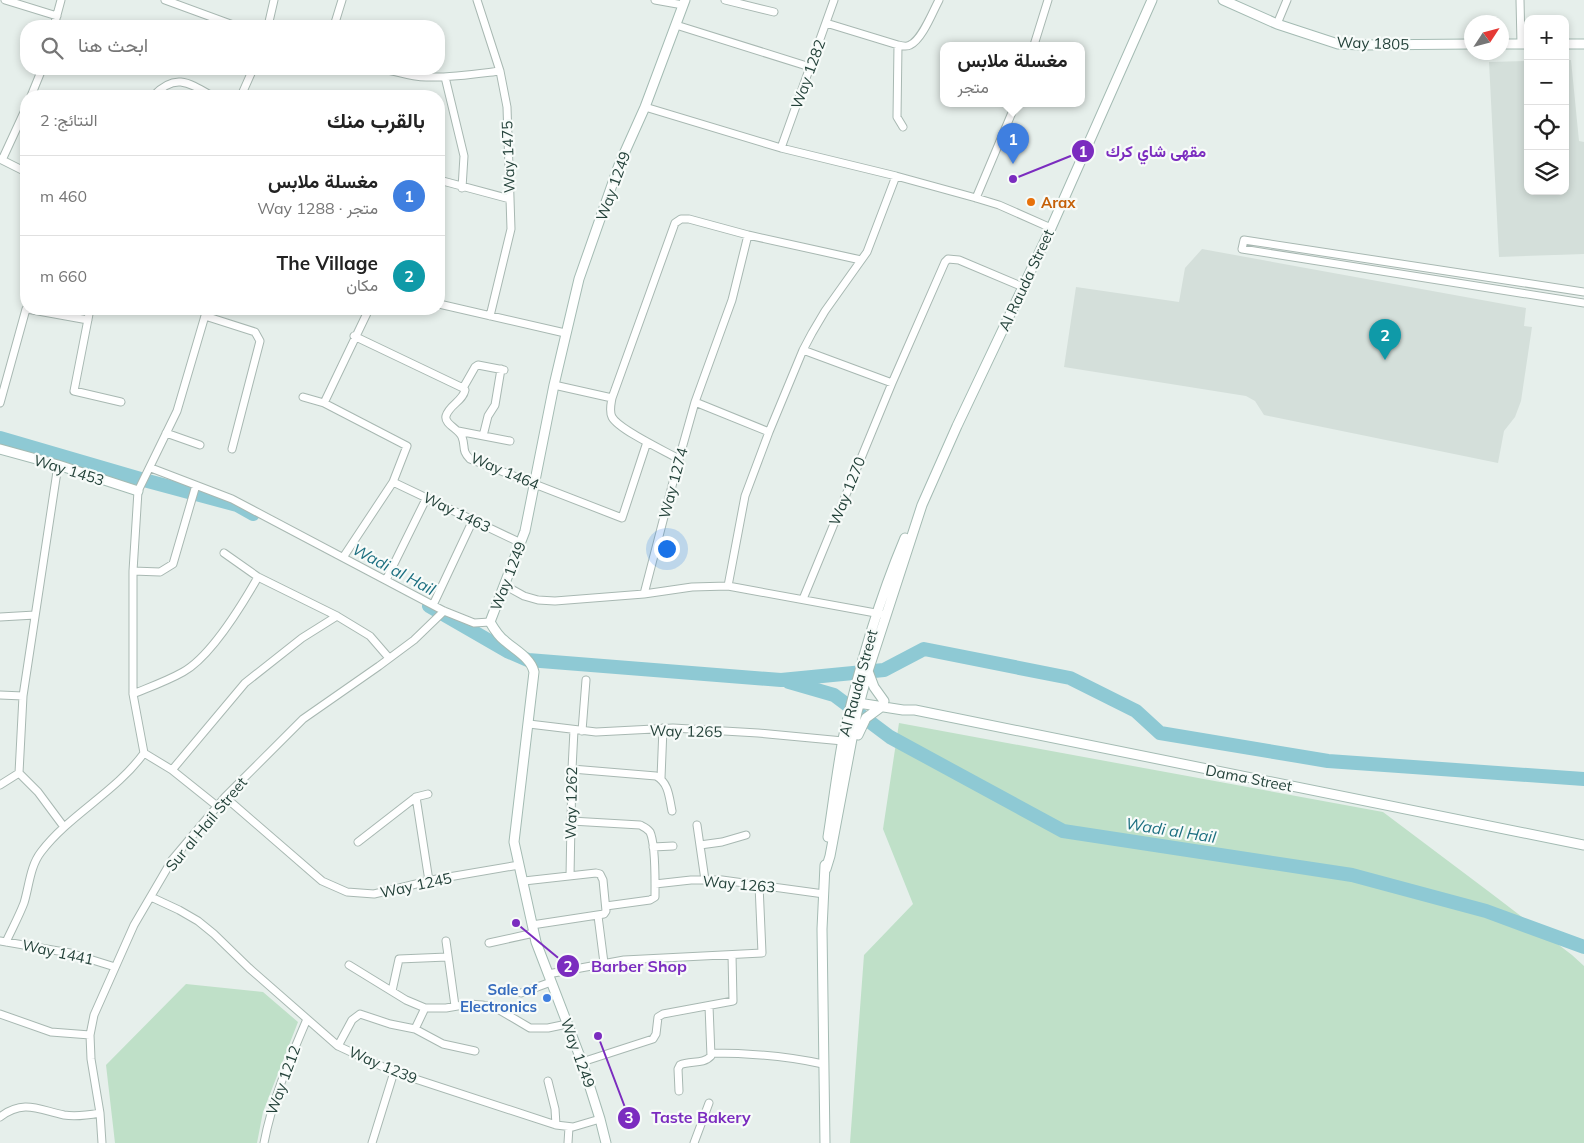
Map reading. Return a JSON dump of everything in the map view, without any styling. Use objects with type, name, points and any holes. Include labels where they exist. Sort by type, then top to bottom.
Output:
[{"type":"main road","name":"Al Rauda Street","points":[[825,1143],[822,929],[826,869],[825,855],[843,741],[857,699],[897,556],[915,514],[922,505],[957,426],[1051,228],[1152,0]]},
{"type":"main road","name":"Way 1805","points":[[1223,0],[1276,24],[1322,39],[1350,45],[1464,44]]},
{"type":"main road","name":"Way 1249","points":[[606,1143],[582,1062],[549,978],[533,929],[514,842],[529,724],[533,666],[503,640],[490,622],[525,531],[554,385],[579,279],[624,154],[645,107],[684,3]]},
{"type":"main road","points":[[1509,44],[1524,44]]},
{"type":"main road","points":[[1569,44],[1584,44]]},
{"type":"main road","name":"Way 1453","points":[[0,449],[58,465],[138,491]]},
{"type":"main road","name":"Al Rauda Street","points":[[826,869],[830,856],[857,699],[868,671],[881,614]]},
{"type":"main road","points":[[841,795],[848,781],[860,728],[869,715],[883,704],[868,671]]},
{"type":"main road","name":"Dama Street","points":[[857,699],[906,706],[915,710],[1584,845]]},
{"type":"street","points":[[4,0],[57,16]]},
{"type":"street","points":[[56,20],[61,0]]},
{"type":"street","points":[[269,20],[274,0]]},
{"type":"street","points":[[336,20],[342,0]]},
{"type":"street","name":"Way 1475","points":[[477,0],[500,71],[507,107],[511,229],[490,316]]},
{"type":"street","points":[[655,0],[684,3]]},
{"type":"street","points":[[725,0],[774,12]]},
{"type":"street","name":"Way 1282","points":[[782,148],[834,0]]},
{"type":"street","points":[[826,23],[898,45],[910,45],[916,41],[939,0]]},
{"type":"street","points":[[1035,42],[1048,0]]},
{"type":"street","points":[[1276,24],[1287,0]]},
{"type":"street","points":[[1520,0],[1524,44]]},
{"type":"street","points":[[169,1],[220,20]]},
{"type":"street","points":[[676,25],[810,67]]},
{"type":"street","points":[[898,45],[897,117],[903,127]]},
{"type":"street","points":[[409,75],[445,77],[500,71]]},
{"type":"street","points":[[33,90],[40,75]]},
{"type":"street","points":[[243,90],[250,75]]},
{"type":"street","points":[[445,77],[464,156],[462,188]]},
{"type":"street","points":[[161,90],[171,82],[189,82],[202,90]]},
{"type":"street","points":[[645,107],[782,148],[976,198],[999,205],[1051,228]]},
{"type":"street","points":[[976,198],[1014,107]]},
{"type":"street","points":[[20,120],[1,160],[20,169]]},
{"type":"street","points":[[728,586],[746,496],[803,350],[825,311],[861,260],[873,238],[896,176]]},
{"type":"street","points":[[445,182],[510,199]]},
{"type":"street","points":[[679,459],[618,424],[612,418],[610,409],[612,398],[675,224],[681,219],[689,219],[748,235],[861,260]]},
{"type":"street","name":"Way 1274","points":[[644,594],[679,459],[696,402],[732,300],[748,235]]},
{"type":"street","points":[[1584,292],[1244,240],[1242,249],[1584,303]]},
{"type":"street","name":"Way 1270","points":[[803,599],[892,383],[942,268],[948,259],[959,260],[1023,286]]},
{"type":"street","points":[[445,305],[566,333]]},
{"type":"street","points":[[0,403],[25,315]]},
{"type":"street","points":[[60,315],[88,320]]},
{"type":"street","points":[[89,315],[74,391],[121,402]]},
{"type":"street","points":[[3,941],[23,905],[32,872],[40,854],[64,827],[121,778],[137,763],[144,753],[134,694],[133,572],[138,491],[151,468],[177,411],[205,315]]},
{"type":"street","points":[[213,315],[255,332],[260,341],[232,449]]},
{"type":"street","points":[[324,403],[354,336],[366,315]]},
{"type":"street","points":[[354,336],[463,388],[475,367],[502,370],[495,405],[488,416],[483,436]]},
{"type":"street","points":[[803,350],[892,383]]},
{"type":"street","points":[[554,385],[612,398]]},
{"type":"street","name":"Way 1464","points":[[463,388],[465,390],[463,396],[447,414],[446,418],[447,422],[462,436],[464,454],[470,459],[622,518],[647,442]]},
{"type":"street","points":[[303,397],[324,403],[406,446],[393,482],[344,556]]},
{"type":"street","points":[[696,402],[770,432]]},
{"type":"street","points":[[458,431],[510,441]]},
{"type":"street","points":[[166,433],[200,444]]},
{"type":"street","points":[[58,465],[23,696],[19,773],[38,792],[64,827]]},
{"type":"street","points":[[151,468],[232,499],[344,556],[444,611],[474,623],[490,622]]},
{"type":"street","name":"Way 1463","points":[[393,482],[521,543]]},
{"type":"street","points":[[133,572],[160,572],[173,564],[196,485]]},
{"type":"street","points":[[386,580],[427,497]]},
{"type":"street","points":[[433,605],[474,520]]},
{"type":"street","points":[[224,553],[258,577],[337,616],[370,636],[389,658]]},
{"type":"street","points":[[134,694],[183,672],[203,658],[244,602],[258,577]]},
{"type":"street","points":[[504,585],[524,596],[546,601],[644,594],[692,587],[728,586],[881,614]]},
{"type":"street","name":"Sur al Hail Street","points":[[102,1143],[100,1113],[91,1060],[90,1035],[94,1016],[134,924],[172,860],[225,797],[303,719],[414,640],[444,611]]},
{"type":"street","points":[[0,617],[35,615]]},
{"type":"street","points":[[172,770],[245,683],[302,638],[337,616]]},
{"type":"street","name":"Way 1262","points":[[570,876],[572,769],[586,680]]},
{"type":"street","points":[[0,695],[23,696]]},
{"type":"street","name":"Way 1265","points":[[529,724],[607,732],[663,728],[758,733],[843,741]]},
{"type":"street","points":[[663,728],[660,778],[667,788],[672,811]]},
{"type":"street","points":[[144,753],[172,770],[217,806]]},
{"type":"street","points":[[572,769],[649,775],[660,778]]},
{"type":"street","points":[[0,785],[19,773]]},
{"type":"street","points":[[358,842],[416,797],[428,794]]},
{"type":"street","name":"Way 1245","points":[[225,797],[322,881],[334,887],[361,894],[374,894],[429,881],[519,865]]},
{"type":"street","points":[[416,797],[429,881]]},
{"type":"street","points":[[571,821],[640,825],[650,832],[653,847],[654,899],[606,906]]},
{"type":"street","points":[[697,825],[705,880]]},
{"type":"street","points":[[700,845],[722,842],[746,834]]},
{"type":"street","points":[[653,847],[673,846]]},
{"type":"street","points":[[489,944],[533,929],[605,914],[603,880],[600,874],[524,881]]},
{"type":"street","name":"Way 1263","points":[[654,884],[722,880],[824,894]]},
{"type":"street","points":[[521,993],[549,978],[604,963],[648,958],[762,953],[759,885]]},
{"type":"street","name":"Way 1239","points":[[151,897],[198,921],[221,940],[248,968],[338,1046],[394,1072],[556,1125],[569,1127],[582,1125],[600,1118]]},
{"type":"street","points":[[598,916],[604,963]]},
{"type":"street","name":"Way 1441","points":[[3,941],[70,953],[115,967]]},
{"type":"street","points":[[446,941],[455,1006]]},
{"type":"street","points":[[582,1062],[653,1039],[656,1034],[658,1017],[663,1014],[732,1001],[732,955]]},
{"type":"street","points":[[392,991],[398,959],[447,957]]},
{"type":"street","points":[[349,965],[406,1000],[425,1008],[482,1005],[496,1008],[530,1028],[548,1028],[567,1024]]},
{"type":"street","points":[[679,1091],[678,1069],[680,1066],[684,1063],[710,1058],[709,1006]]},
{"type":"street","points":[[415,1029],[425,1008]]},
{"type":"street","points":[[0,1014],[51,1032],[90,1035]]},
{"type":"street","points":[[338,1046],[352,1020],[360,1014],[390,1024],[415,1029],[443,1044],[475,1051]]},
{"type":"street","name":"Way 1212","points":[[264,1143],[269,1115],[307,1019]]},
{"type":"street","points":[[711,1053],[749,1053],[823,1064]]},
{"type":"street","points":[[372,1143],[394,1072]]},
{"type":"street","points":[[548,1080],[556,1125]]},
{"type":"street","points":[[694,1143],[709,1103]]},
{"type":"street","points":[[0,1116],[21,1106],[66,1116],[100,1113]]},
{"type":"street","points":[[568,1143],[569,1127]]},
{"type":"shaded area","points":[[1569,60],[1571,60],[1579,141],[1584,142],[1584,254],[1499,257],[1489,62],[1524,61],[1524,195],[1569,195]]},
{"type":"shaded area","points":[[1202,249],[1526,308],[1524,326],[1532,327],[1521,401],[1515,417],[1504,431],[1498,463],[1264,415],[1255,401],[1246,396],[1064,367],[1076,287],[1179,302],[1185,268]]},
{"type":"green space","points":[[899,723],[1383,812],[1584,966],[1584,1143],[850,1143],[864,955],[913,904],[883,829]]},
{"type":"green space","points":[[186,984],[263,992],[298,1022],[263,1112],[257,1143],[115,1143],[106,1065]]},
{"type":"waterway","name":"Wadi al Hail","points":[[0,438],[237,505],[253,514]]},
{"type":"waterway","name":"Wadi al Hail","points":[[429,606],[507,651],[528,660],[781,680],[884,670],[924,649],[1070,678],[1136,711],[1160,733],[1328,761],[1584,779]]},
{"type":"waterway","name":"Wadi al Hail","points":[[789,682],[834,695],[890,737],[1063,831],[1352,875],[1486,911],[1584,947]]},
{"type":"place","name":"مغسلة ملابس","points":[[1013,164]]},
{"type":"place","name":"مقهى شاي كرك","points":[[1013,179]]},
{"type":"place","name":"Arax","points":[[1031,202]]},
{"type":"place","name":"The Village","points":[[1385,360]]},
{"type":"place","name":"Barber Shop","points":[[516,923]]},
{"type":"place","name":"Sale of Electronics","points":[[547,998]]},
{"type":"place","name":"Taste Bakery","points":[[598,1036]]}]
